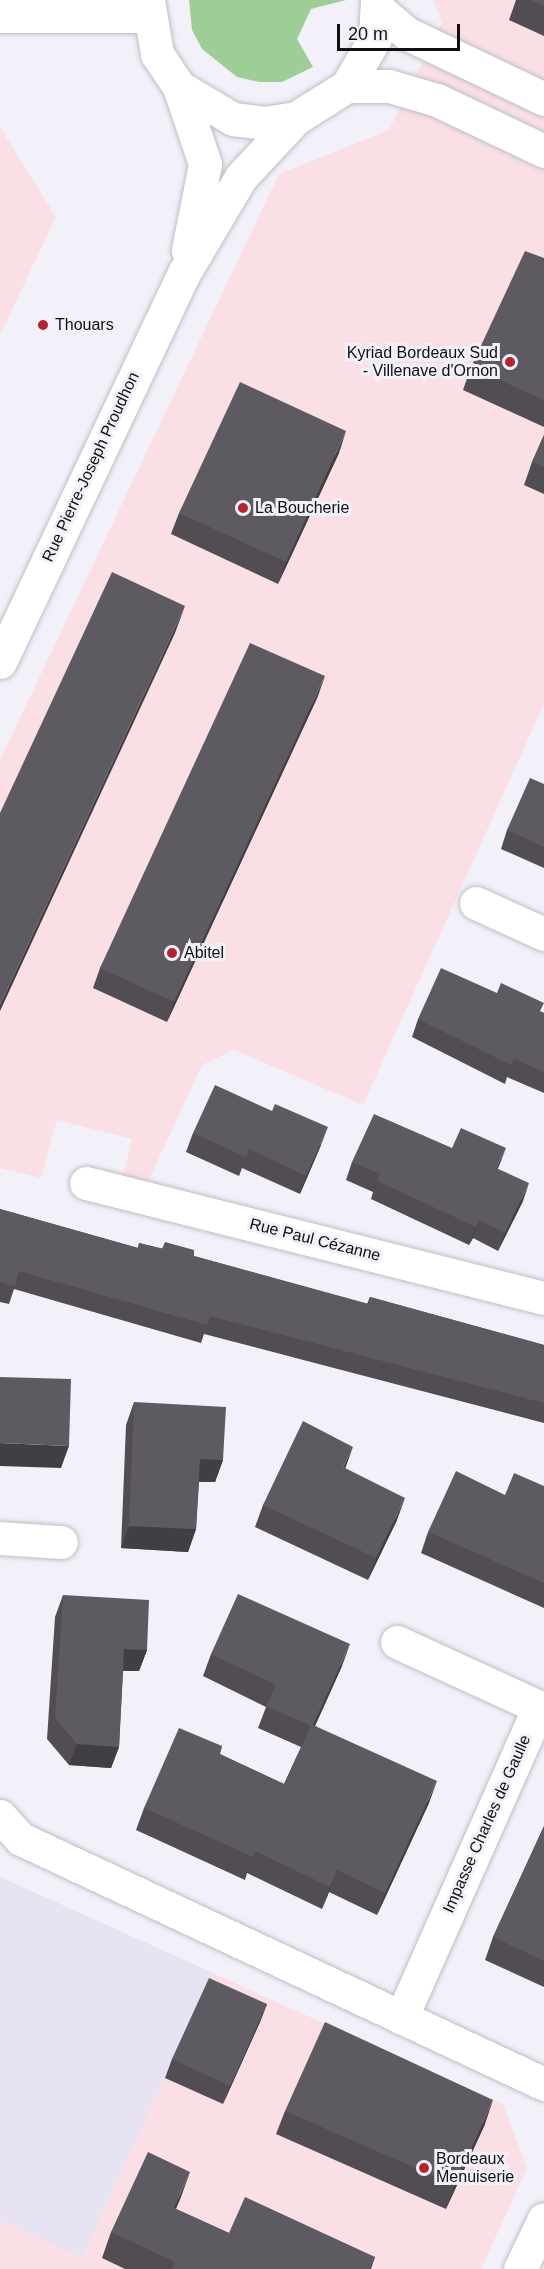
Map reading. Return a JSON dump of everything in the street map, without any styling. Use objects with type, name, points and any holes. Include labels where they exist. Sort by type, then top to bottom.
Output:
[{"type":"street","points":[[347,86],[364,64],[378,5]]},
{"type":"street","points":[[378,5],[408,34],[544,99]]},
{"type":"street","points":[[0,16],[147,8],[157,54],[179,87],[233,119],[296,118]]},
{"type":"street","points":[[347,86],[389,86],[437,100],[544,151]]},
{"type":"street","name":"Rue Pierre-Joseph Proudhon","points":[[0,662],[183,273],[241,177],[296,118],[347,86]]},
{"type":"street","name":"Rue Pierre-Joseph Proudhon","points":[[179,87],[205,164],[183,273]]},
{"type":"street","points":[[476,903],[544,934]]},
{"type":"street","name":"Rue Paul Cézanne","points":[[86,1183],[544,1298]]},
{"type":"street","points":[[0,1538],[61,1542]]},
{"type":"street","name":"Impasse Charles de Gaulle","points":[[397,1642],[539,1707],[401,2018]]},
{"type":"street","points":[[0,1816],[21,1839],[544,2084]]},
{"type":"street","points":[[520,2269],[544,2219]]},
{"type":"shaded area","points":[[433,0],[544,0],[544,704],[363,1105],[234,1050],[202,1065],[146,1186],[122,1179],[132,1139],[57,1120],[41,1178],[0,1168],[0,760],[279,174],[389,130],[442,22]]},
{"type":"shaded area","points":[[0,127],[56,217],[0,335]]},
{"type":"shaded area","points":[[0,1877],[503,2104],[527,2168],[481,2269],[0,2269]]},
{"type":"shaded area","points":[[0,1877],[213,1973],[82,2258],[0,2220]]},
{"type":"green space","points":[[189,0],[346,0],[311,9],[297,39],[313,67],[282,82],[260,82],[237,77],[202,49],[192,30]]},
{"type":"building","points":[[531,0],[544,0],[544,6]]},
{"type":"building","name":"Kyriad Bordeaux Sud - Villenave d'Ornon","points":[[525,251],[544,258],[544,400],[471,367]]},
{"type":"building","name":"La Boucherie","points":[[240,382],[346,431],[286,562],[179,513]]},
{"type":"building","points":[[544,435],[544,467],[532,462]]},
{"type":"building","points":[[112,572],[185,606],[0,1005],[0,813]]},
{"type":"building","points":[[250,643],[325,676],[174,1002],[100,968]]},
{"type":"building","points":[[530,778],[544,784],[544,847],[507,830]]},
{"type":"building","points":[[441,968],[497,993],[501,983],[544,1003],[540,1011],[544,1013],[544,1072],[514,1059],[511,1065],[418,1019]]},
{"type":"building","points":[[215,1085],[272,1111],[275,1104],[328,1127],[306,1176],[249,1149],[246,1157],[193,1133]]},
{"type":"building","points":[[374,1114],[452,1148],[461,1128],[506,1148],[496,1168],[529,1183],[505,1233],[479,1220],[476,1227],[377,1181],[380,1174],[352,1162]]},
{"type":"building","points":[[0,1209],[138,1248],[139,1243],[162,1249],[165,1242],[194,1250],[194,1256],[369,1304],[370,1297],[544,1345],[544,1403],[210,1316],[207,1325],[19,1271],[15,1286],[0,1282]]},
{"type":"building","points":[[0,1377],[71,1379],[69,1446],[0,1443]]},
{"type":"building","points":[[134,1402],[226,1407],[223,1460],[200,1459],[196,1529],[129,1526]]},
{"type":"building","points":[[303,1421],[353,1447],[343,1467],[405,1498],[376,1558],[263,1505]]},
{"type":"building","points":[[456,1471],[505,1495],[514,1473],[544,1486],[544,1583],[428,1532]]},
{"type":"building","points":[[238,1594],[350,1644],[313,1725],[437,1781],[385,1893],[337,1870],[330,1887],[255,1851],[253,1857],[144,1808],[179,1728],[222,1746],[219,1754],[284,1784],[311,1726],[266,1706],[276,1685],[211,1654]]},
{"type":"building","points":[[63,1595],[149,1600],[147,1650],[124,1649],[119,1747],[77,1744],[55,1718]]},
{"type":"building","points":[[544,1826],[544,1961],[493,1937]]},
{"type":"building","points":[[209,1978],[267,2004],[230,2086],[172,2059]]},
{"type":"building","points":[[325,2022],[493,2100],[455,2185],[285,2111]]},
{"type":"building","points":[[148,2152],[190,2172],[174,2208],[229,2233],[245,2197],[375,2257],[369,2269],[172,2269],[175,2262],[111,2232]]},
{"type":"place","name":"Thouars","points":[[43,325]]},
{"type":"place","name":"Kyriad Bordeaux Sud - Villenave d'Ornon","points":[[510,362]]},
{"type":"place","name":"La Boucherie","points":[[243,508]]},
{"type":"place","name":"Abitel","points":[[172,953]]},
{"type":"place","name":"Bordeaux Menuiserie","points":[[424,2168]]}]
